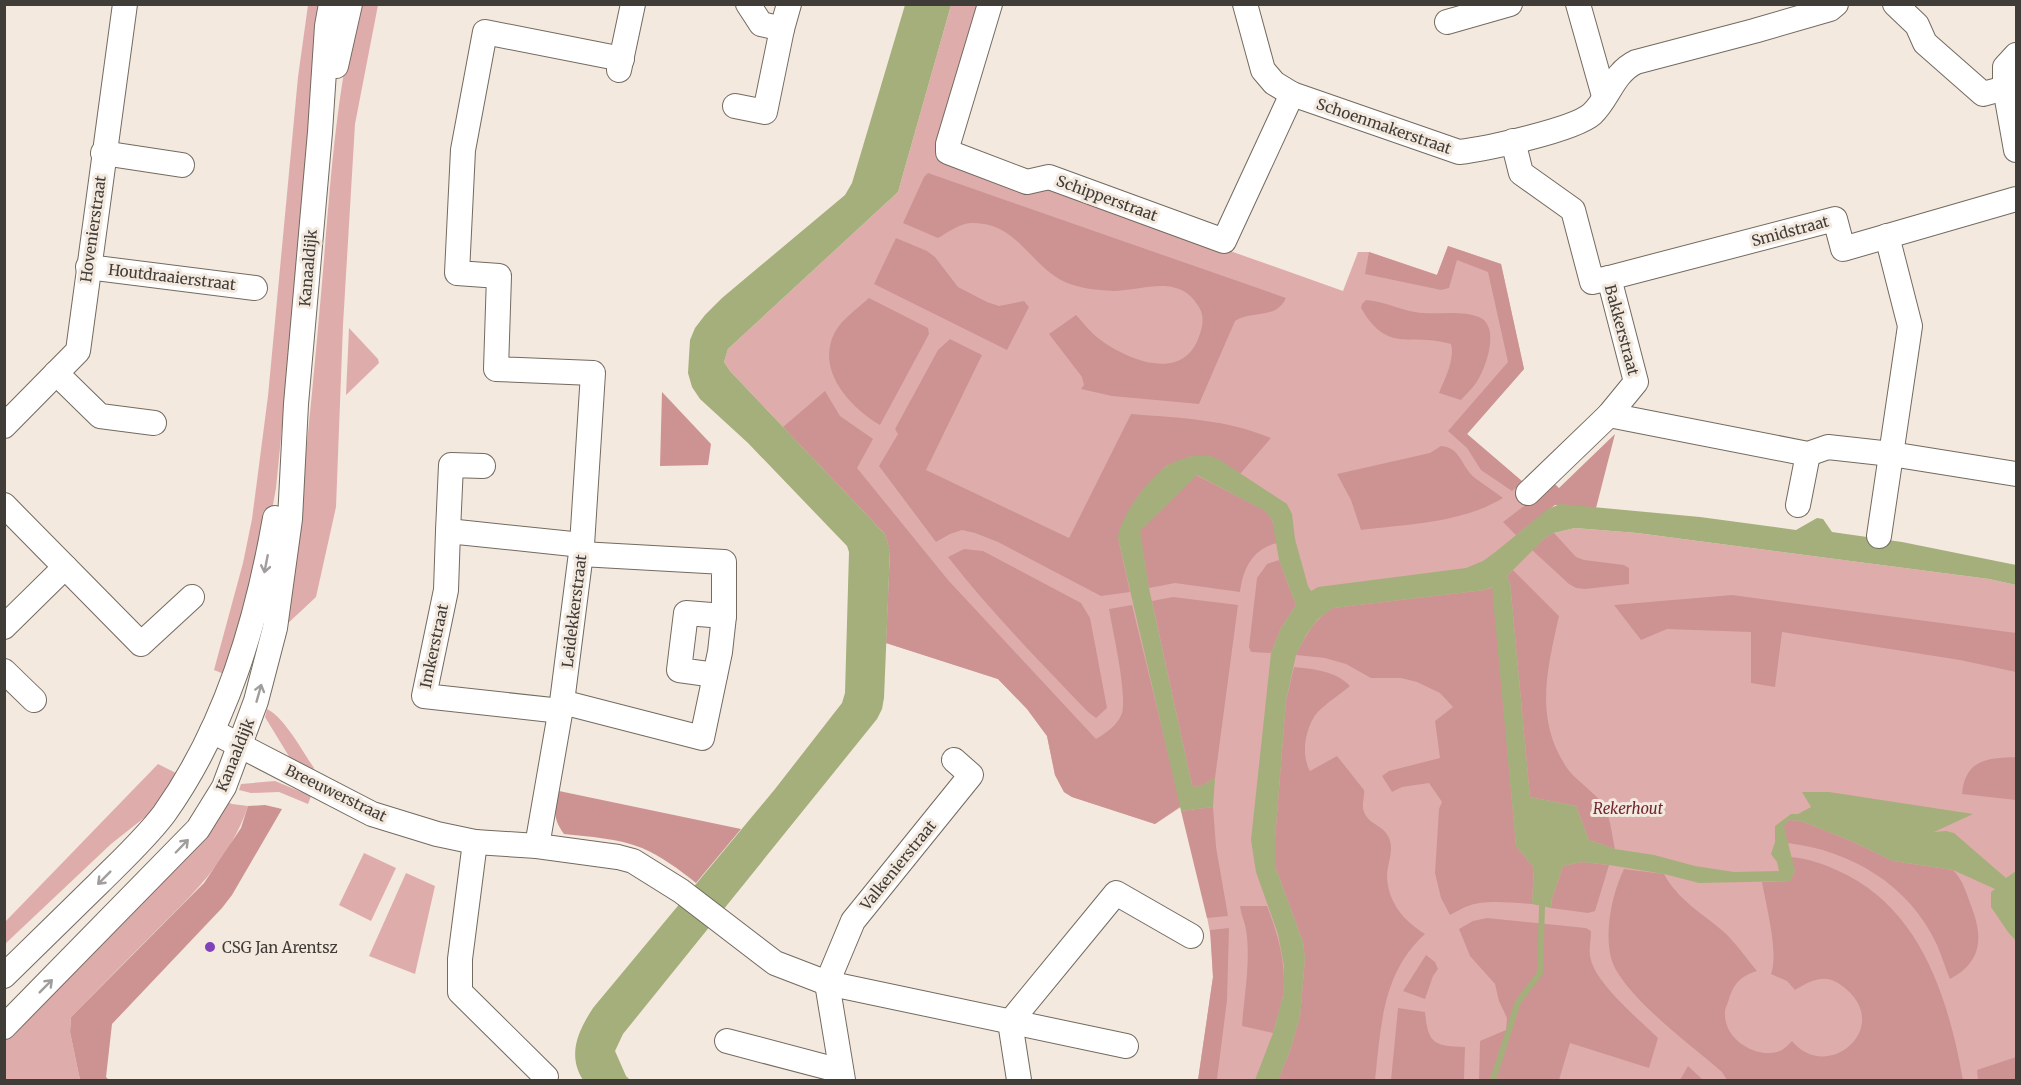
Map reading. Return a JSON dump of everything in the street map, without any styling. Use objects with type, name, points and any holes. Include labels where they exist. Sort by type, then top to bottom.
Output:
[{"type":"street","name":"Hovenierstraat","points":[[4,426],[78,351],[103,153],[125,4]]},
{"type":"street","name":"Kanaaldijk","points":[[4,1027],[198,829],[224,787],[256,701],[275,628],[290,519],[296,404],[327,26],[331,4]]},
{"type":"street","name":"Kanaaldijk","points":[[320,132],[350,4]]},
{"type":"street","name":"Leidekkerstraat","points":[[537,846],[561,706],[581,550],[593,373],[496,369],[499,276],[457,273],[464,150],[485,32],[620,65],[633,4]]},
{"type":"street","points":[[748,4],[761,24],[782,29]]},
{"type":"street","points":[[735,106],[765,112],[789,4]]},
{"type":"street","name":"Schipperstraat","points":[[990,4],[948,144],[948,152],[1027,182],[1049,177],[1224,242],[1292,94]]},
{"type":"street","name":"Schoenmakerstraat","points":[[1245,4],[1263,70],[1274,83],[1292,94],[1454,151],[1473,150],[1574,125],[1592,114],[1620,72],[1636,62],[1830,9],[1836,4]]},
{"type":"street","points":[[1447,22],[1510,4]]},
{"type":"street","points":[[1578,4],[1604,96]]},
{"type":"street","points":[[1895,4],[1917,25],[1925,43],[1983,94],[2005,88]]},
{"type":"street","points":[[2016,55],[2005,67],[2005,88],[2016,150]]},
{"type":"street","name":"Bakkerstraat","points":[[1513,141],[1521,172],[1573,210],[1592,282],[1610,278],[1636,382],[1609,415],[1528,493]]},
{"type":"street","points":[[103,153],[182,165]]},
{"type":"street","name":"Smidstraat","points":[[1610,278],[1835,219],[1843,249],[2016,199]]},
{"type":"street","points":[[1879,536],[1910,326],[1887,236]]},
{"type":"street","name":"Houtdraaierstraat","points":[[88,267],[255,288]]},
{"type":"street","points":[[56,373],[100,416],[154,423]]},
{"type":"street","name":"Kanaaldijk","points":[[4,976],[154,826],[193,768],[212,731],[246,642],[264,575],[296,404]]},
{"type":"street","points":[[1609,415],[1808,454],[1828,447],[1891,454],[2016,474]]},
{"type":"street","points":[[1798,505],[1808,454]]},
{"type":"street","name":"Imkerstraat","points":[[483,466],[452,465],[446,590],[424,696],[561,706]]},
{"type":"street","points":[[4,505],[141,644],[192,597]]},
{"type":"street","points":[[448,531],[581,550],[724,562],[724,616],[720,651],[702,738],[561,706]]},
{"type":"street","points":[[4,627],[65,567]]},
{"type":"street","points":[[716,675],[679,670],[686,613],[724,616]]},
{"type":"street","points":[[4,671],[34,700]]},
{"type":"street","name":"Breeuwerstraat","points":[[212,731],[372,814],[437,834],[475,842],[537,846]]},
{"type":"street","name":"Valkenierstraat","points":[[827,983],[853,921],[971,775],[954,760]]},
{"type":"street","points":[[475,842],[460,959],[460,992],[546,1077]]},
{"type":"street","points":[[537,846],[618,856],[633,861],[681,891],[775,963],[827,983],[1126,1046]]},
{"type":"street","points":[[1019,1080],[1010,1022],[1116,893],[1191,936]]},
{"type":"street","points":[[727,1041],[842,1076],[827,983]]},
{"type":"green space","points":[[308,5],[324,5],[276,488],[269,527],[229,676],[214,670],[243,563],[252,519],[268,396],[298,77]]},
{"type":"green space","points":[[358,5],[378,5],[355,124],[343,325],[336,507],[316,597],[285,626],[306,455],[334,143],[350,39]]},
{"type":"green space","name":"Rekerhout","points":[[951,5],[981,5],[952,158],[1037,193],[1056,185],[1343,291],[1358,252],[1369,252],[1437,275],[1448,246],[1501,264],[1524,369],[1467,434],[1523,482],[1554,533],[1575,528],[1637,533],[1989,579],[2016,585],[2016,1080],[1198,1080],[1213,977],[1211,938],[1201,885],[1181,807],[1155,824],[1072,797],[1064,792],[1055,775],[1047,736],[1027,709],[998,679],[886,643],[890,552],[885,534],[724,362],[728,349],[898,192]]},
{"type":"green space","points":[[349,328],[378,359],[379,363],[346,395]]},
{"type":"green space","points":[[267,709],[280,719],[299,744],[314,768],[313,770],[290,758],[265,717]]},
{"type":"green space","points":[[158,764],[182,776],[154,810],[111,844],[5,944],[5,922]]},
{"type":"green space","points":[[275,781],[311,796],[308,804],[279,792],[251,793],[239,790],[241,784]]},
{"type":"green space","points":[[225,801],[248,806],[231,843],[220,860],[181,906],[71,1017],[70,1032],[80,1080],[5,1080],[5,1040],[190,846]]},
{"type":"green space","points":[[364,853],[396,868],[371,921],[339,905]]},
{"type":"green space","points":[[406,873],[435,886],[415,974],[369,956]]},
{"type":"shaded area","points":[[905,5],[951,5],[898,192],[728,349],[724,362],[885,534],[890,551],[882,709],[877,719],[623,1034],[615,1051],[630,1080],[583,1080],[576,1061],[576,1043],[593,1008],[775,789],[842,703],[845,693],[849,552],[847,546],[748,443],[700,399],[692,387],[688,373],[690,340],[695,328],[722,298],[845,195],[852,183]]},
{"type":"shaded area","points":[[928,173],[1286,298],[1282,305],[1270,312],[1235,321],[1199,404],[1112,396],[1081,389],[1084,385],[1082,377],[1049,334],[1076,315],[1089,330],[1109,346],[1137,359],[1166,364],[1179,360],[1190,352],[1202,328],[1203,320],[1200,309],[1192,298],[1172,287],[1113,291],[1073,285],[1047,270],[1002,230],[988,225],[967,223],[938,238],[903,223]]},
{"type":"shaded area","points":[[896,238],[927,251],[935,257],[958,287],[987,302],[999,306],[1024,301],[1029,307],[1007,350],[874,284]]},
{"type":"shaded area","points":[[1448,246],[1501,264],[1524,369],[1467,434],[1523,482],[1512,491],[1481,470],[1467,448],[1448,431],[1508,362],[1488,272],[1457,260],[1449,288],[1441,290],[1365,274],[1369,252],[1437,275]]},
{"type":"shaded area","points":[[869,298],[928,328],[929,334],[880,425],[847,398],[839,386],[829,360],[830,346],[838,327]]},
{"type":"shaded area","points":[[1366,300],[1415,312],[1471,315],[1486,322],[1489,329],[1490,348],[1484,368],[1476,383],[1461,400],[1439,393],[1451,363],[1451,344],[1401,339],[1381,332],[1371,323],[1361,308]]},
{"type":"shaded area","points":[[950,339],[982,355],[926,470],[1069,538],[1131,414],[1219,423],[1271,438],[1240,474],[1210,456],[1192,456],[1166,466],[1139,495],[1118,538],[1130,592],[1101,596],[998,542],[975,533],[962,530],[936,542],[879,466],[898,434],[895,429],[938,350]]},
{"type":"shaded area","points":[[825,391],[840,416],[873,439],[857,468],[948,580],[1096,739],[1118,721],[1123,703],[1121,677],[1109,609],[1132,605],[1181,806],[1155,824],[1072,797],[1064,792],[1055,775],[1047,736],[1027,709],[998,679],[886,643],[890,552],[885,534],[783,427]]},
{"type":"shaded area","points":[[662,392],[711,444],[708,465],[660,466]]},
{"type":"shaded area","points":[[1615,434],[1596,508],[1555,505],[1516,535],[1503,522],[1554,483],[1559,488]]},
{"type":"shaded area","points":[[1441,446],[1453,450],[1470,474],[1503,498],[1470,513],[1452,518],[1361,530],[1351,500],[1337,474],[1430,453]]},
{"type":"shaded area","points":[[1192,456],[1210,456],[1220,460],[1287,504],[1292,514],[1295,539],[1311,591],[1318,587],[1466,568],[1483,561],[1548,509],[1560,504],[1700,517],[1796,530],[1817,518],[1823,519],[1832,532],[1902,542],[2016,565],[2016,585],[1989,579],[1637,533],[1575,528],[1554,533],[1545,538],[1507,576],[1510,582],[1530,797],[1576,806],[1589,840],[1615,849],[1654,855],[1695,866],[1734,872],[1779,871],[1777,862],[1771,854],[1775,842],[1775,826],[1791,814],[1798,814],[1811,807],[1802,792],[1829,792],[1973,814],[1934,832],[1954,833],[2006,878],[2016,871],[2016,941],[1991,907],[1991,892],[1995,889],[1953,870],[1893,861],[1801,821],[1789,820],[1784,826],[1795,871],[1790,881],[1699,883],[1664,874],[1582,862],[1563,866],[1551,908],[1532,904],[1534,868],[1516,846],[1492,587],[1485,590],[1333,608],[1318,619],[1306,635],[1296,655],[1286,701],[1275,866],[1303,942],[1305,958],[1300,1017],[1278,1080],[1255,1080],[1273,1033],[1283,996],[1284,966],[1278,934],[1256,872],[1251,840],[1271,653],[1281,628],[1296,605],[1279,560],[1272,519],[1265,511],[1197,475],[1140,531],[1149,588],[1192,785],[1194,787],[1203,785],[1215,778],[1213,807],[1181,811],[1118,538],[1129,509],[1151,480],[1168,465]]},
{"type":"shaded area","points":[[1196,475],[1266,511],[1272,519],[1277,543],[1261,550],[1250,561],[1240,592],[1175,583],[1149,588],[1139,531]]},
{"type":"shaded area","points":[[1554,533],[1576,557],[1624,565],[1629,568],[1629,584],[1585,589],[1569,584],[1532,550]]},
{"type":"shaded area","points":[[964,549],[983,551],[1081,603],[1090,618],[1107,708],[1096,718],[1016,636],[948,557]]},
{"type":"shaded area","points":[[1279,560],[1296,605],[1281,628],[1271,653],[1251,652],[1249,647],[1257,578],[1267,564]]},
{"type":"shaded area","points":[[1513,570],[1559,616],[1546,694],[1550,731],[1567,768],[1598,798],[1605,808],[1615,849],[1589,840],[1576,806],[1530,797],[1510,582],[1507,576]]},
{"type":"shaded area","points":[[1493,587],[1516,846],[1534,868],[1532,904],[1500,902],[1475,904],[1450,915],[1441,898],[1435,873],[1439,809],[1442,802],[1429,783],[1402,787],[1392,792],[1382,776],[1389,771],[1440,758],[1435,721],[1453,707],[1440,693],[1417,682],[1401,678],[1371,678],[1346,664],[1325,658],[1296,655],[1315,623],[1333,608],[1485,590]]},
{"type":"shaded area","points":[[1732,595],[2016,633],[2016,672],[1960,660],[1782,632],[1775,687],[1751,683],[1751,632],[1667,629],[1641,640],[1614,605]]},
{"type":"shaded area","points":[[1173,597],[1238,605],[1215,778],[1194,787],[1152,601]]},
{"type":"shaded area","points":[[1294,667],[1331,674],[1350,686],[1314,717],[1305,744],[1307,765],[1310,771],[1337,756],[1364,790],[1363,806],[1366,816],[1384,830],[1390,842],[1391,851],[1387,874],[1393,902],[1410,923],[1425,934],[1411,949],[1392,983],[1382,1020],[1375,1080],[1278,1080],[1300,1017],[1305,958],[1303,942],[1275,866],[1286,701]]},
{"type":"shaded area","points":[[2016,757],[2016,800],[1962,794],[1964,782],[1973,767],[1987,760]]},
{"type":"shaded area","points":[[559,791],[741,829],[696,883],[670,864],[642,848],[613,840],[564,834],[556,814]]},
{"type":"shaded area","points":[[265,805],[282,809],[232,895],[112,1024],[106,1077],[109,1080],[80,1080],[70,1032],[71,1017],[204,883],[241,828],[248,806]]},
{"type":"shaded area","points":[[1213,807],[1216,847],[1228,916],[1207,918],[1181,811]]},
{"type":"shaded area","points":[[1789,820],[1801,821],[1893,861],[1953,870],[1965,890],[1977,926],[1978,946],[1969,964],[1950,979],[1937,945],[1925,924],[1894,888],[1876,874],[1833,853],[1787,843],[1783,826]]},
{"type":"shaded area","points":[[1790,857],[1819,863],[1847,875],[1873,892],[1895,913],[1913,936],[1940,991],[1950,1021],[1963,1080],[1727,1080],[1722,1072],[1650,1011],[1625,983],[1616,970],[1609,947],[1610,919],[1619,880],[1624,869],[1664,874],[1683,899],[1724,932],[1757,971],[1739,981],[1726,1007],[1726,1021],[1735,1038],[1750,1049],[1759,1052],[1777,1052],[1792,1041],[1807,1053],[1823,1056],[1838,1053],[1851,1044],[1860,1032],[1862,1017],[1856,1001],[1841,985],[1829,979],[1818,979],[1795,990],[1787,981],[1771,974],[1773,942],[1762,882],[1790,881],[1795,871]]},
{"type":"shaded area","points":[[1582,862],[1609,865],[1595,911],[1588,913],[1551,908],[1563,866]]},
{"type":"shaded area","points":[[1240,906],[1267,906],[1278,939],[1283,961],[1284,983],[1273,1033],[1242,1026],[1248,953],[1246,930]]},
{"type":"shaded area","points":[[1487,918],[1586,928],[1591,931],[1590,955],[1599,976],[1618,999],[1658,1038],[1649,1068],[1570,1043],[1559,1080],[1479,1080],[1480,1041],[1506,1030],[1507,1018],[1499,1001],[1495,984],[1470,956],[1459,929],[1473,921]]},
{"type":"shaded area","points":[[1229,928],[1227,1000],[1217,1079],[1198,1080],[1213,977],[1210,930]]},
{"type":"shaded area","points":[[1426,955],[1435,962],[1438,969],[1433,976],[1425,999],[1403,991]]},
{"type":"shaded area","points":[[1398,1008],[1425,1012],[1428,1031],[1434,1041],[1446,1046],[1465,1047],[1464,1079],[1391,1080]]},
{"type":"shaded area","points":[[2016,1057],[2016,1080],[1978,1080],[1977,1070]]},
{"type":"shaded area","points":[[1688,1066],[1703,1080],[1680,1080]]},
{"type":"waterway","points":[[1493,1080],[1518,1002],[1540,973],[1542,907]]},
{"type":"place","name":"CSG Jan Arentsz","points":[[210,947]]}]
